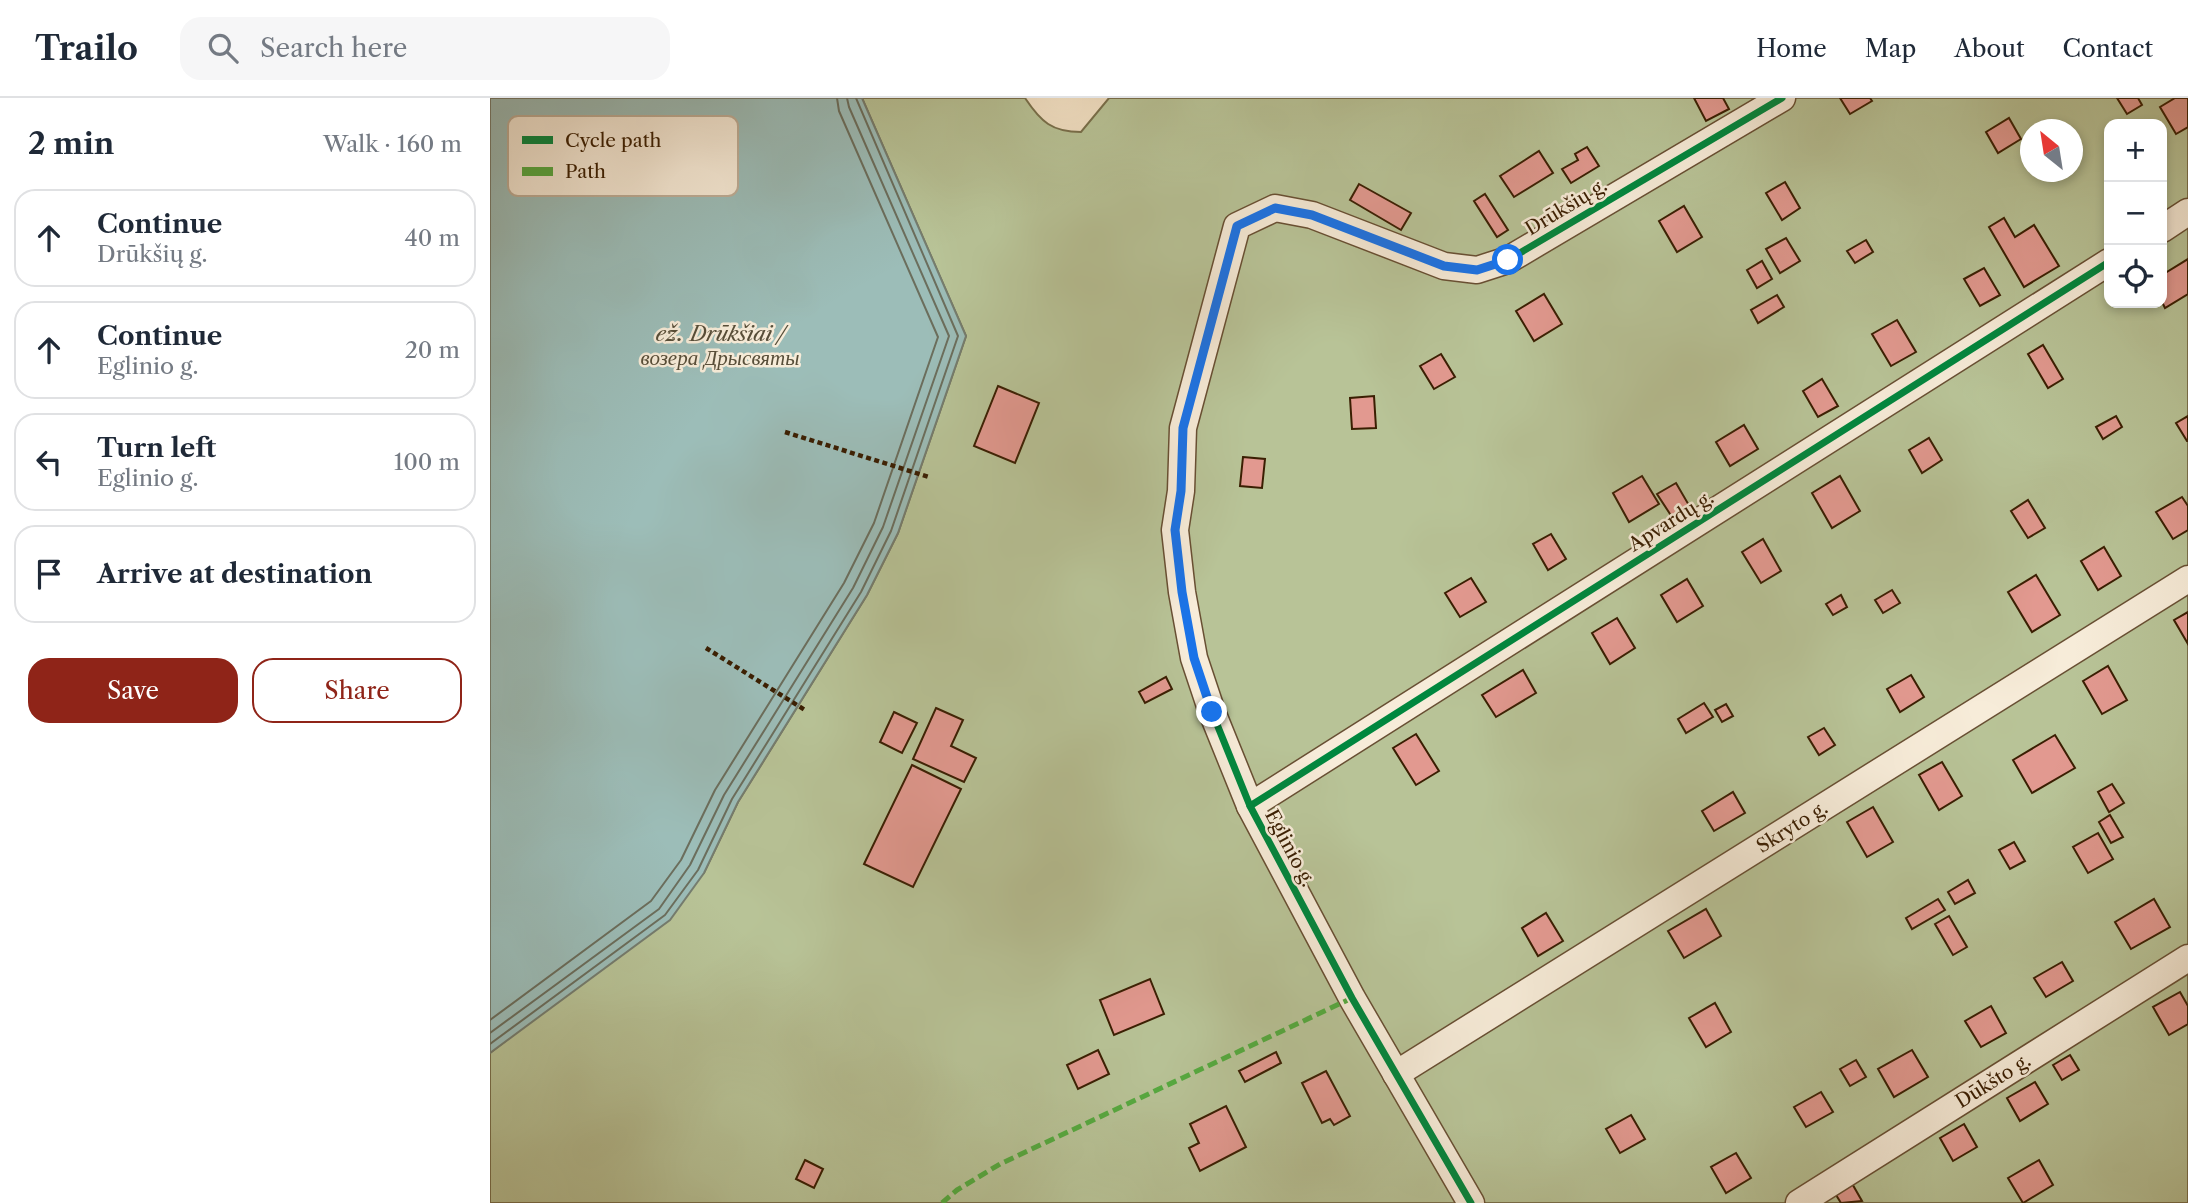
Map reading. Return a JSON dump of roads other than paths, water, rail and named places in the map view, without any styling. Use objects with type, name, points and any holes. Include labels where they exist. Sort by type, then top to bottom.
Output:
[{"type":"street","name":"Drūkšių g.","points":[[1312,215],[1444,266],[1477,270],[1508,260],[1782,98]]},
{"type":"street","name":"Eglinio g.","points":[[1312,215],[1275,208],[1237,226],[1183,428],[1181,491],[1175,530],[1182,592],[1194,658],[1212,712],[1250,806],[1352,998],[1471,1203]]},
{"type":"street","points":[[2167,226],[2188,212]]},
{"type":"street","name":"Apvardų g.","points":[[1250,806],[2104,265]]},
{"type":"street","name":"Skryto g.","points":[[1396,1074],[2188,579]]},
{"type":"street","name":"Dūkšto g.","points":[[1799,1203],[2188,958]]},
{"type":"water","name":"ež. Drūkšiai / возера Дрысвяты","points":[[490,98],[862,98],[966,336],[898,533],[867,595],[738,802],[704,873],[670,920],[490,1053]]}]
